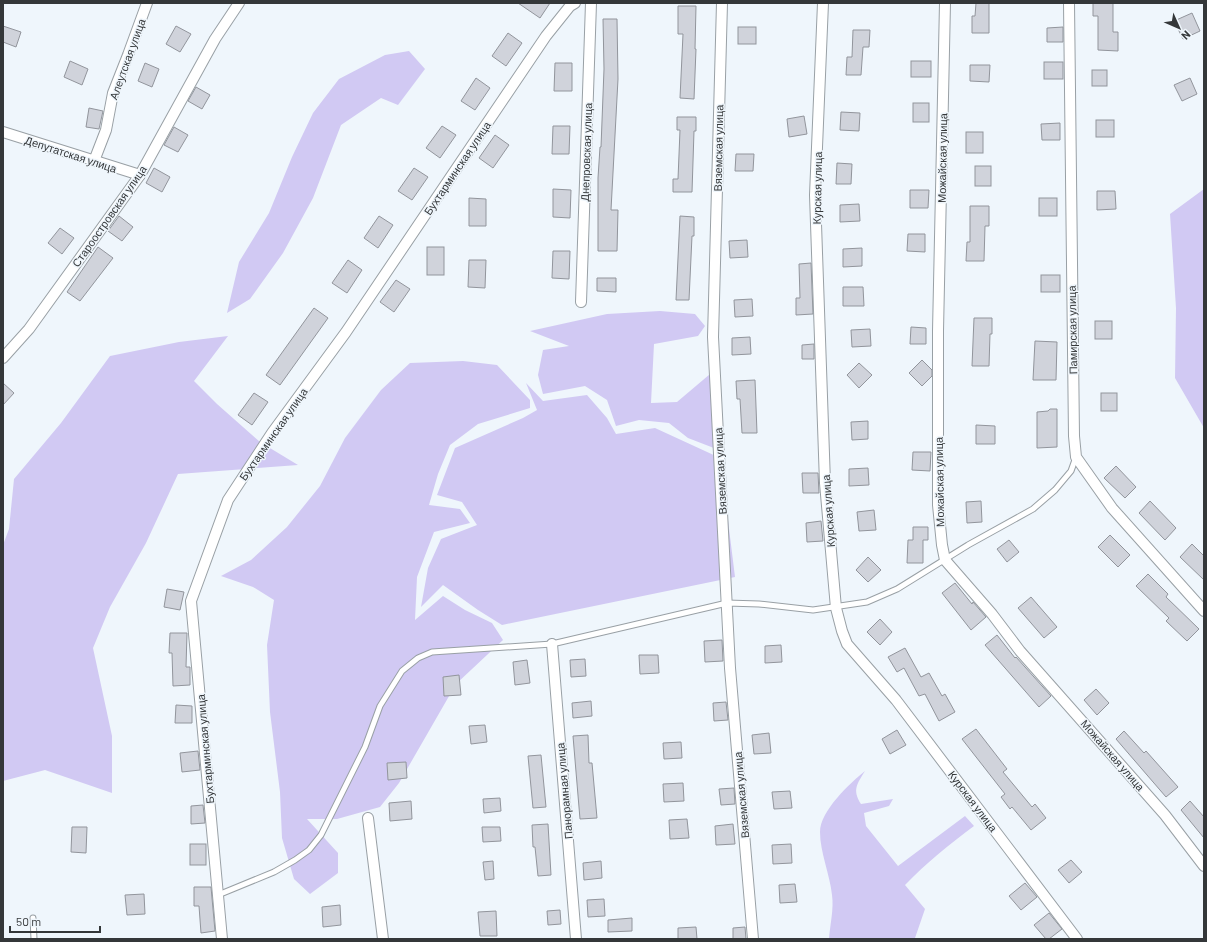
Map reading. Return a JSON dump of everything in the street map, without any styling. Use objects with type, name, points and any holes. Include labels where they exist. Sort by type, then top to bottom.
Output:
[{"type":"street","name":"Алеутская улица","points":[[94,161],[106,130],[113,93],[147,3]]},
{"type":"street","name":"Староостровская улица","points":[[3,358],[29,329],[140,175],[215,39],[240,3]]},
{"type":"street","name":"Бухтарминская улица","points":[[222,939],[191,601],[228,500],[272,433],[346,332],[546,36],[570,6],[575,3]]},
{"type":"street","name":"Днепровская улица","points":[[581,302],[591,3]]},
{"type":"street","name":"Вяземская улица","points":[[722,3],[714,337],[731,676],[753,939]]},
{"type":"street","name":"Курская улица","points":[[823,3],[815,195],[825,483],[836,608],[842,631],[847,644],[900,705],[1077,939]]},
{"type":"street","name":"Можайская улица","points":[[945,3],[938,331],[938,505],[945,560],[992,614],[1020,651],[1165,815],[1204,866]]},
{"type":"street","name":"Памирская улица","points":[[1069,3],[1074,436],[1076,457],[1112,508],[1204,611]]},
{"type":"street","name":"Депутатская улица","points":[[3,132],[140,175]]},
{"type":"street","name":"Панорамная улица","points":[[552,644],[576,939]]},
{"type":"street","points":[[368,818],[383,939]]},
{"type":"lane","points":[[218,895],[274,872],[296,860],[309,850],[321,835],[365,747],[380,706],[402,671],[418,658],[432,652],[552,644],[727,603],[759,604],[814,610],[836,608],[867,602],[897,590],[968,545],[1033,509],[1055,490],[1072,471],[1076,457]]},
{"type":"lane","points":[[33,918],[34,939]]},
{"type":"shaded area","points":[[409,51],[425,69],[398,105],[381,98],[341,125],[313,198],[283,253],[250,299],[227,313],[239,262],[269,213],[292,157],[313,113],[339,79],[385,55]]},
{"type":"shaded area","points":[[1204,189],[1204,428],[1175,378],[1176,308],[1170,214]]},
{"type":"shaded area","points":[[660,311],[695,314],[705,326],[698,336],[654,344],[651,403],[677,402],[716,369],[719,450],[688,438],[669,423],[639,420],[616,426],[607,400],[585,386],[543,394],[538,375],[543,350],[569,346],[530,331],[607,314]]},
{"type":"shaded area","points":[[228,336],[194,381],[217,404],[260,442],[298,465],[178,474],[146,543],[110,607],[93,648],[112,736],[112,793],[45,770],[3,781],[3,545],[9,529],[14,479],[61,423],[110,356],[179,342]]},
{"type":"shaded area","points":[[463,361],[497,365],[530,400],[530,408],[478,424],[450,445],[438,474],[429,505],[460,509],[470,523],[434,532],[417,577],[415,620],[443,596],[465,610],[492,623],[503,640],[456,684],[399,783],[380,807],[337,819],[307,819],[338,853],[338,873],[310,894],[294,879],[282,838],[280,792],[270,712],[267,645],[274,600],[253,587],[221,576],[251,560],[287,527],[320,486],[345,438],[381,390],[410,363]]},
{"type":"shaded area","points":[[526,383],[543,401],[587,395],[607,418],[616,434],[655,428],[718,457],[722,472],[735,577],[502,625],[443,585],[421,607],[428,568],[441,539],[477,525],[462,502],[437,495],[455,448],[523,418],[537,410]]},
{"type":"shaded area","points":[[865,771],[856,791],[861,804],[893,799],[889,806],[864,813],[866,826],[898,866],[965,816],[974,826],[938,854],[905,885],[925,909],[915,938],[913,939],[829,939],[832,900],[831,887],[820,840],[821,824],[825,815],[837,798]]},
{"type":"building","points":[[518,3],[550,3],[540,18]]},
{"type":"building","points":[[976,3],[989,3],[989,33],[972,33],[972,16],[975,16]]},
{"type":"building","points":[[1093,3],[1113,3],[1113,32],[1118,32],[1118,51],[1098,50],[1098,16],[1093,16]]},
{"type":"building","points":[[678,6],[696,6],[694,99],[680,98],[683,34],[678,34]]},
{"type":"building","points":[[1192,13],[1200,31],[1183,39],[1174,21]]},
{"type":"building","points":[[603,19],[617,19],[618,79],[611,210],[618,210],[617,251],[598,251],[598,178],[601,147],[604,69]]},
{"type":"building","points":[[3,26],[21,32],[16,47],[3,42]]},
{"type":"building","points":[[176,26],[191,34],[180,52],[166,44]]},
{"type":"building","points":[[738,27],[756,27],[756,44],[738,44]]},
{"type":"building","points":[[1063,27],[1063,42],[1047,42],[1047,28]]},
{"type":"building","points":[[853,30],[870,30],[869,47],[863,47],[861,75],[846,75],[847,57],[852,57]]},
{"type":"building","points":[[508,33],[522,43],[506,66],[492,56]]},
{"type":"building","points":[[70,61],[88,69],[82,85],[64,77]]},
{"type":"building","points":[[911,61],[931,61],[931,77],[911,77]]},
{"type":"building","points":[[1044,62],[1063,62],[1063,79],[1044,79]]},
{"type":"building","points":[[145,63],[159,69],[152,87],[138,81]]},
{"type":"building","points":[[555,63],[572,63],[572,91],[554,91]]},
{"type":"building","points":[[970,65],[990,65],[989,82],[970,81]]},
{"type":"building","points":[[1092,70],[1107,70],[1107,86],[1092,86]]},
{"type":"building","points":[[476,78],[490,88],[475,110],[461,101]]},
{"type":"building","points":[[1190,78],[1197,94],[1182,101],[1174,85]]},
{"type":"building","points":[[196,87],[210,95],[202,109],[188,101]]},
{"type":"building","points":[[913,103],[929,103],[929,122],[913,122]]},
{"type":"building","points":[[89,108],[103,111],[99,129],[86,127]]},
{"type":"building","points":[[841,112],[860,113],[859,131],[840,130]]},
{"type":"building","points":[[804,116],[807,134],[789,137],[787,119]]},
{"type":"building","points":[[677,117],[696,117],[696,131],[694,131],[692,192],[673,192],[673,179],[678,179],[680,130],[677,130]]},
{"type":"building","points":[[1096,120],[1114,120],[1114,137],[1096,137]]},
{"type":"building","points":[[1060,123],[1060,140],[1042,140],[1041,124]]},
{"type":"building","points":[[442,126],[456,135],[440,158],[426,148]]},
{"type":"building","points":[[553,126],[570,126],[569,154],[552,154]]},
{"type":"building","points":[[174,127],[188,135],[178,152],[164,145]]},
{"type":"building","points":[[966,132],[983,132],[983,153],[966,153]]},
{"type":"building","points":[[495,135],[509,145],[493,168],[479,158]]},
{"type":"building","points":[[736,154],[754,154],[753,171],[735,171]]},
{"type":"building","points":[[837,163],[852,164],[851,184],[836,184]]},
{"type":"building","points":[[975,166],[991,166],[991,186],[975,186]]},
{"type":"building","points":[[154,168],[170,177],[162,192],[146,183]]},
{"type":"building","points":[[414,168],[428,177],[412,200],[398,191]]},
{"type":"building","points":[[553,189],[571,190],[570,218],[553,217]]},
{"type":"building","points":[[910,190],[929,190],[928,208],[910,208]]},
{"type":"building","points":[[1097,191],[1115,191],[1116,209],[1097,210]]},
{"type":"building","points":[[469,198],[486,199],[486,226],[469,226]]},
{"type":"building","points":[[1039,198],[1057,198],[1057,216],[1039,216]]},
{"type":"building","points":[[859,204],[860,221],[840,222],[840,205]]},
{"type":"building","points":[[970,206],[989,206],[989,226],[985,226],[984,261],[966,261],[967,242],[970,242]]},
{"type":"building","points":[[119,216],[133,227],[122,241],[108,231]]},
{"type":"building","points":[[379,216],[393,225],[378,248],[364,238]]},
{"type":"building","points":[[680,216],[694,217],[689,300],[676,300]]},
{"type":"building","points":[[60,228],[74,238],[62,254],[48,243]]},
{"type":"building","points":[[908,234],[925,234],[925,252],[907,251]]},
{"type":"building","points":[[747,240],[748,257],[730,258],[729,241]]},
{"type":"building","points":[[98,247],[113,258],[80,301],[67,292]]},
{"type":"building","points":[[427,247],[444,247],[444,275],[427,275]]},
{"type":"building","points":[[862,248],[862,266],[843,267],[843,249]]},
{"type":"building","points":[[553,251],[570,251],[569,279],[552,278]]},
{"type":"building","points":[[348,260],[362,270],[347,293],[332,283]]},
{"type":"building","points":[[469,260],[486,260],[485,288],[468,287]]},
{"type":"building","points":[[811,263],[813,314],[796,315],[796,298],[800,298],[799,264]]},
{"type":"building","points":[[1041,275],[1060,275],[1060,292],[1041,292]]},
{"type":"building","points":[[597,278],[616,278],[616,292],[597,291]]},
{"type":"building","points":[[396,280],[410,289],[394,312],[380,302]]},
{"type":"building","points":[[843,287],[863,287],[864,306],[843,306]]},
{"type":"building","points":[[752,299],[753,316],[735,317],[734,300]]},
{"type":"building","points":[[314,308],[328,318],[280,385],[266,375]]},
{"type":"building","points":[[974,318],[992,318],[989,366],[972,366]]},
{"type":"building","points":[[1095,321],[1112,321],[1112,339],[1095,339]]},
{"type":"building","points":[[911,327],[926,328],[926,344],[910,344]]},
{"type":"building","points":[[870,329],[871,346],[852,347],[851,330]]},
{"type":"building","points":[[750,337],[751,354],[732,355],[732,338]]},
{"type":"building","points":[[1035,341],[1057,342],[1056,380],[1033,380]]},
{"type":"building","points":[[814,344],[814,359],[802,359],[802,345]]},
{"type":"building","points":[[922,360],[932,370],[932,376],[922,386],[909,373]]},
{"type":"building","points":[[859,363],[872,375],[859,388],[847,375]]},
{"type":"building","points":[[755,380],[757,433],[742,433],[740,399],[737,399],[736,381]]},
{"type":"building","points":[[3,383],[14,393],[3,405]]},
{"type":"building","points":[[254,393],[268,402],[252,425],[238,415]]},
{"type":"building","points":[[1101,393],[1117,393],[1117,411],[1101,411]]},
{"type":"building","points":[[1050,409],[1057,409],[1057,447],[1037,448],[1037,412],[1048,411]]},
{"type":"building","points":[[868,421],[868,439],[852,440],[851,422]]},
{"type":"building","points":[[976,425],[995,426],[995,444],[976,444]]},
{"type":"building","points":[[913,452],[931,452],[930,471],[912,470]]},
{"type":"building","points":[[1116,466],[1136,487],[1125,498],[1104,478]]},
{"type":"building","points":[[868,468],[869,485],[849,486],[849,469]]},
{"type":"building","points":[[802,473],[818,473],[819,493],[803,493]]},
{"type":"building","points":[[981,501],[982,522],[967,523],[966,502]]},
{"type":"building","points":[[1150,501],[1176,528],[1165,540],[1139,513]]},
{"type":"building","points":[[874,510],[876,530],[859,531],[857,512]]},
{"type":"building","points":[[821,521],[823,541],[807,542],[806,523]]},
{"type":"building","points":[[913,527],[928,527],[928,540],[923,540],[923,563],[907,563],[908,540],[913,540]]},
{"type":"building","points":[[1110,535],[1130,555],[1118,567],[1098,547]]},
{"type":"building","points":[[1009,540],[1019,552],[1007,562],[997,549]]},
{"type":"building","points":[[1192,544],[1204,556],[1204,580],[1180,557]]},
{"type":"building","points":[[868,557],[881,570],[868,582],[856,570]]},
{"type":"building","points":[[1148,574],[1168,594],[1166,597],[1199,629],[1187,641],[1166,621],[1169,618],[1136,586]]},
{"type":"building","points":[[955,583],[972,604],[973,602],[986,617],[971,630],[942,593]]},
{"type":"building","points":[[167,589],[184,592],[180,610],[164,607]]},
{"type":"building","points":[[1031,597],[1057,627],[1044,638],[1018,608]]},
{"type":"building","points":[[880,619],[892,632],[880,645],[867,632]]},
{"type":"building","points":[[170,633],[187,633],[186,667],[190,667],[190,685],[173,686],[172,653],[169,653]]},
{"type":"building","points":[[997,635],[1015,658],[1016,657],[1051,696],[1039,707],[985,645]]},
{"type":"building","points":[[722,640],[723,661],[705,662],[704,641]]},
{"type":"building","points":[[781,645],[782,662],[765,663],[765,646]]},
{"type":"building","points":[[905,648],[921,677],[929,673],[942,696],[945,694],[955,712],[939,721],[925,694],[919,696],[904,668],[897,672],[888,657]]},
{"type":"building","points":[[639,655],[658,655],[659,673],[640,674]]},
{"type":"building","points":[[585,659],[586,676],[571,677],[570,660]]},
{"type":"building","points":[[527,660],[530,683],[515,685],[513,662]]},
{"type":"building","points":[[459,675],[461,695],[444,696],[443,677]]},
{"type":"building","points":[[1096,689],[1109,703],[1097,715],[1084,700]]},
{"type":"building","points":[[591,701],[592,716],[573,718],[572,703]]},
{"type":"building","points":[[726,702],[728,720],[714,721],[713,703]]},
{"type":"building","points":[[176,705],[192,706],[192,723],[175,723]]},
{"type":"building","points":[[485,725],[487,742],[471,744],[469,726]]},
{"type":"building","points":[[976,729],[1007,769],[1003,772],[1032,807],[1035,804],[1046,818],[1031,830],[1012,807],[1010,809],[1001,797],[1005,794],[962,739]]},
{"type":"building","points":[[897,730],[906,745],[890,754],[882,739]]},
{"type":"building","points":[[1124,731],[1144,753],[1146,751],[1178,787],[1166,797],[1116,739]]},
{"type":"building","points":[[769,733],[771,753],[754,754],[752,735]]},
{"type":"building","points":[[588,735],[589,763],[592,763],[597,818],[580,819],[573,736]]},
{"type":"building","points":[[681,742],[682,758],[664,759],[663,743]]},
{"type":"building","points":[[198,751],[200,770],[182,772],[180,753]]},
{"type":"building","points":[[541,755],[546,807],[533,808],[528,756]]},
{"type":"building","points":[[406,762],[407,778],[388,780],[387,763]]},
{"type":"building","points":[[683,783],[684,801],[664,802],[663,784]]},
{"type":"building","points":[[734,788],[735,804],[721,805],[719,789]]},
{"type":"building","points":[[790,791],[792,808],[774,809],[772,792]]},
{"type":"building","points":[[500,798],[501,811],[484,813],[483,799]]},
{"type":"building","points":[[411,801],[412,819],[390,821],[389,803]]},
{"type":"building","points":[[1190,801],[1204,817],[1204,838],[1181,810]]},
{"type":"building","points":[[203,805],[205,823],[191,824],[191,806]]},
{"type":"building","points":[[687,819],[689,838],[670,839],[669,820]]},
{"type":"building","points":[[548,824],[551,875],[538,876],[535,847],[533,847],[532,825]]},
{"type":"building","points":[[733,824],[735,844],[716,845],[715,826]]},
{"type":"building","points":[[72,827],[87,827],[86,853],[71,852]]},
{"type":"building","points":[[482,827],[500,827],[501,841],[483,842]]},
{"type":"building","points":[[190,844],[206,844],[206,865],[190,865]]},
{"type":"building","points":[[791,844],[792,863],[773,864],[772,845]]},
{"type":"building","points":[[1071,860],[1082,872],[1069,883],[1058,870]]},
{"type":"building","points":[[493,861],[494,879],[485,880],[483,862]]},
{"type":"building","points":[[601,861],[602,878],[584,880],[583,863]]},
{"type":"building","points":[[1025,883],[1037,897],[1021,910],[1009,896]]},
{"type":"building","points":[[795,884],[797,902],[780,903],[779,885]]},
{"type":"building","points":[[194,887],[211,887],[215,931],[201,933],[199,906],[194,906]]},
{"type":"building","points":[[144,894],[145,914],[127,915],[125,895]]},
{"type":"building","points":[[604,899],[605,916],[588,917],[587,900]]},
{"type":"building","points":[[340,905],[341,925],[323,927],[322,907]]},
{"type":"building","points":[[560,910],[561,924],[548,925],[547,911]]},
{"type":"building","points":[[496,911],[497,936],[480,936],[478,912]]},
{"type":"building","points":[[1049,913],[1062,929],[1049,939],[1046,939],[1034,925]]},
{"type":"building","points":[[632,918],[632,931],[608,932],[608,920]]},
{"type":"building","points":[[696,927],[697,939],[678,939],[678,928]]},
{"type":"building","points":[[745,927],[746,939],[733,939],[733,928]]}]
